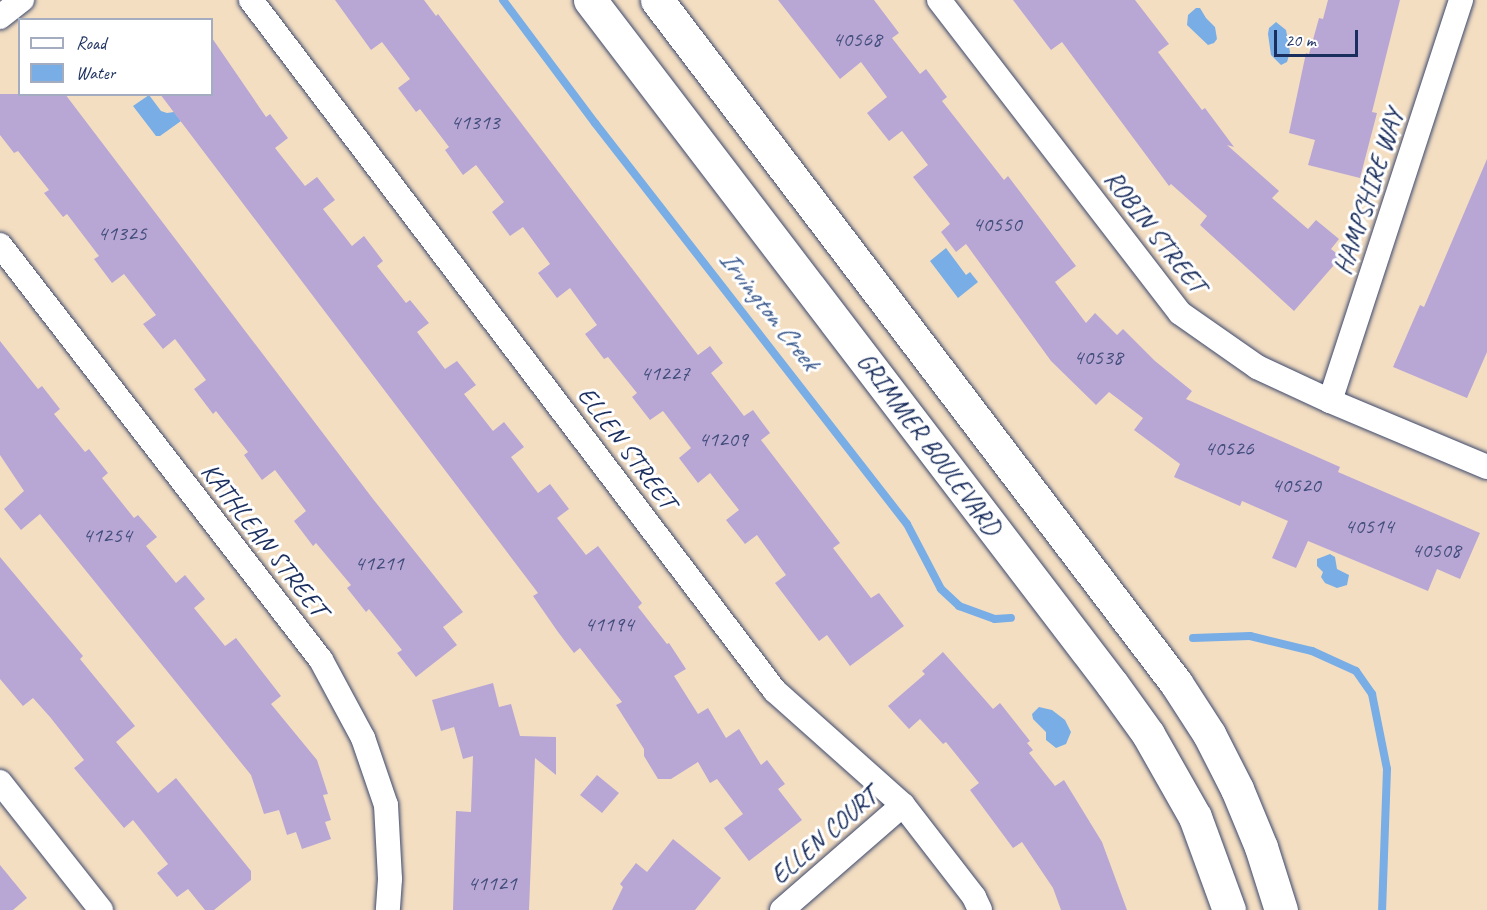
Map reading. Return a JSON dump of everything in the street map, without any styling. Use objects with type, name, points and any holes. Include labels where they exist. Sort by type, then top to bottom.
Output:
[{"type":"main road","name":"GRIMMER BOULEVARD","points":[[590,0],[1148,734],[1195,817],[1229,910]]},
{"type":"main road","name":"GRIMMER BOULEVARD","points":[[657,0],[1176,683],[1209,734],[1237,789],[1261,847],[1281,910]]},
{"type":"street","points":[[0,17],[22,0]]},
{"type":"street","name":"ELLEN STREET","points":[[251,0],[776,691],[903,805],[975,897],[980,910]]},
{"type":"street","name":"ROBIN STREET","points":[[939,0],[1180,312],[1257,367],[1330,401],[1487,467]]},
{"type":"street","name":"HAMPSHIRE WAY","points":[[1330,401],[1461,0]]},
{"type":"street","name":"KATHLEAN STREET","points":[[0,245],[321,660],[363,738],[386,805],[390,879],[388,910]]},
{"type":"street","points":[[0,782],[101,910]]},
{"type":"street","name":"ELLEN COURT","points":[[782,910],[903,805]]},
{"type":"water","points":[[1196,8],[1200,8],[1215,27],[1217,39],[1214,43],[1208,45],[1187,25],[1188,15]]},
{"type":"water","points":[[1276,22],[1286,30],[1290,52],[1287,62],[1281,65],[1271,55],[1268,34],[1269,28]]},
{"type":"water","points":[[150,96],[161,111],[174,112],[181,121],[160,136],[156,136],[133,106]]},
{"type":"water","points":[[946,248],[966,275],[970,272],[978,282],[958,298],[930,261]]},
{"type":"water","points":[[1330,554],[1335,557],[1337,569],[1349,575],[1347,585],[1337,588],[1325,583],[1321,577],[1323,572],[1317,566],[1317,559]]},
{"type":"water","points":[[1039,707],[1052,710],[1065,720],[1071,732],[1066,744],[1056,748],[1046,740],[1046,732],[1033,719],[1032,714]]},
{"type":"building","points":[[335,0],[424,0],[436,16],[438,14],[698,355],[710,346],[723,363],[711,373],[744,416],[753,410],[770,433],[761,440],[840,543],[833,548],[871,598],[879,593],[904,626],[850,666],[827,635],[819,641],[775,583],[786,575],[757,535],[745,544],[726,520],[739,510],[710,473],[698,483],[679,458],[691,448],[663,411],[650,420],[632,397],[637,393],[608,357],[604,359],[585,334],[597,325],[570,288],[557,298],[538,273],[550,264],[523,227],[510,236],[492,212],[504,202],[476,165],[463,175],[445,150],[449,147],[420,109],[416,112],[398,88],[410,79],[382,42],[371,50]]},
{"type":"building","points":[[778,0],[874,0],[899,33],[892,38],[920,74],[926,69],[947,97],[942,101],[1004,180],[1008,176],[1076,266],[1055,282],[1086,323],[1095,313],[1117,335],[1123,329],[1155,361],[1192,391],[1186,399],[1340,467],[1338,472],[1480,533],[1460,579],[1437,569],[1428,591],[1308,541],[1296,568],[1272,558],[1288,521],[1242,501],[1240,506],[1174,477],[1180,464],[1134,430],[1143,418],[1109,392],[1096,405],[1051,361],[966,244],[956,252],[941,232],[950,224],[913,177],[928,165],[902,131],[889,141],[867,113],[887,97],[861,62],[840,79]]},
{"type":"building","points":[[1013,0],[1135,0],[1169,44],[1158,52],[1202,110],[1205,108],[1234,147],[1227,145],[1279,191],[1272,198],[1308,229],[1316,220],[1339,239],[1331,249],[1341,257],[1294,311],[1200,225],[1207,216],[1171,184],[1169,186],[1062,42],[1051,50]]},
{"type":"building","points":[[1328,0],[1400,0],[1372,112],[1377,113],[1360,178],[1308,165],[1315,140],[1289,133],[1306,53],[1309,54],[1319,18],[1323,19]]},
{"type":"building","points":[[213,39],[266,117],[270,114],[288,138],[275,148],[305,186],[317,177],[335,200],[323,209],[352,246],[364,236],[383,261],[377,266],[406,303],[410,300],[429,323],[417,332],[445,369],[457,361],[476,385],[464,394],[493,431],[504,422],[524,447],[511,457],[538,493],[550,484],[569,509],[557,518],[586,555],[598,546],[642,603],[638,607],[667,644],[669,643],[686,669],[674,676],[698,714],[708,708],[726,738],[739,729],[761,765],[767,760],[785,784],[778,789],[802,820],[749,861],[724,828],[743,814],[717,779],[710,783],[698,762],[671,779],[658,779],[644,756],[644,749],[616,705],[622,702],[580,648],[574,653],[533,596],[538,593],[162,96],[213,96]]},
{"type":"building","points":[[0,94],[67,96],[373,499],[463,612],[443,627],[457,645],[416,677],[397,653],[402,650],[369,609],[366,612],[347,588],[351,585],[316,543],[313,546],[294,521],[306,511],[275,470],[262,480],[244,455],[248,452],[216,411],[213,414],[194,389],[206,380],[175,339],[163,349],[143,324],[156,315],[124,274],[112,283],[94,259],[99,256],[67,214],[63,217],[44,193],[49,190],[18,151],[14,153],[0,135]]},
{"type":"building","points":[[1487,159],[1487,352],[1467,398],[1393,367],[1420,305],[1424,307]]},
{"type":"building","points":[[0,341],[38,389],[42,386],[60,409],[54,414],[85,452],[89,449],[108,473],[102,478],[134,518],[138,515],[157,537],[146,546],[176,583],[185,575],[205,599],[194,608],[225,646],[236,638],[281,696],[271,704],[317,760],[328,794],[323,795],[331,820],[325,822],[331,839],[302,849],[296,832],[287,835],[279,810],[264,814],[251,775],[40,514],[21,530],[4,509],[24,491],[0,455]]},
{"type":"building","points":[[0,557],[83,656],[80,659],[135,726],[116,742],[158,793],[176,778],[251,871],[251,880],[214,910],[205,910],[188,889],[177,897],[157,873],[168,864],[133,820],[124,828],[74,768],[84,760],[50,717],[33,698],[23,706],[0,679]]},
{"type":"building","points":[[943,652],[993,709],[1000,703],[1030,741],[1027,743],[1033,750],[1029,753],[1055,786],[1064,780],[1102,842],[1127,910],[1061,910],[1053,888],[1022,842],[1013,848],[970,790],[979,783],[946,742],[943,744],[920,719],[909,729],[888,706],[925,674],[922,671]]},
{"type":"building","points":[[493,683],[499,707],[511,704],[520,736],[556,737],[556,775],[535,758],[529,910],[453,910],[456,811],[471,812],[473,756],[463,759],[454,727],[441,731],[432,700]]},
{"type":"building","points":[[597,775],[619,793],[602,813],[580,795]]},
{"type":"building","points":[[673,839],[721,878],[695,910],[612,910],[623,887],[620,884],[636,863],[647,872]]},
{"type":"building","points":[[0,865],[27,898],[13,910],[0,910]]},
{"type":"waterway","name":"Irvington Creek","points":[[503,0],[595,123],[907,524],[941,589],[959,606],[995,619],[1011,618]]},
{"type":"waterway","name":"Irvington Creek","points":[[1193,638],[1250,636],[1312,651],[1356,671],[1372,694],[1387,769],[1382,910]]}]
